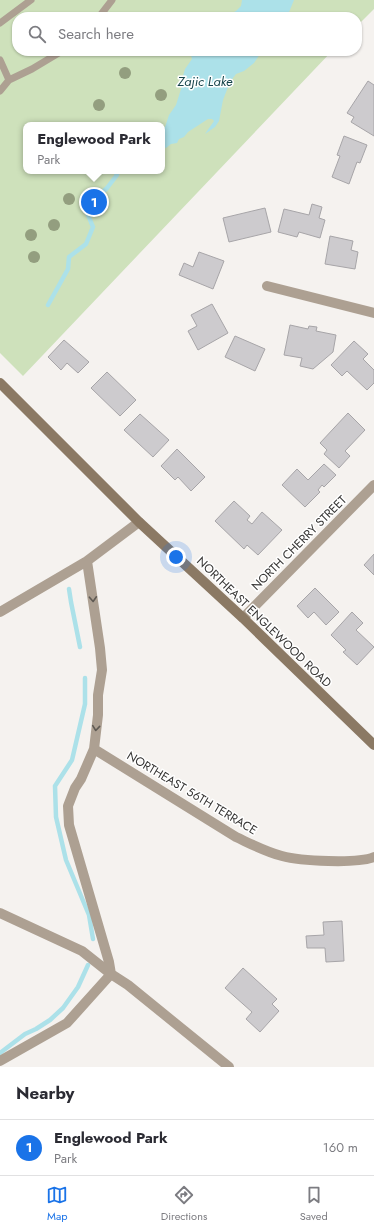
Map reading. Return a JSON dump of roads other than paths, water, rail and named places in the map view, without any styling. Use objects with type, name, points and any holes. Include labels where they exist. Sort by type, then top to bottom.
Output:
[{"type":"main road","name":"NORTHEAST ENGLEWOOD ROAD","points":[[0,383],[139,522],[243,618],[374,745]]},
{"type":"street","points":[[267,286],[374,313]]},
{"type":"street","name":"NORTH CHERRY STREET","points":[[243,618],[374,486]]},
{"type":"street","points":[[0,612],[87,561],[139,522]]},
{"type":"street","points":[[87,561],[102,670],[98,695],[98,715],[94,748],[68,806],[69,825],[109,962],[111,974]]},
{"type":"street","name":"NORTHEAST 56TH TERRACE","points":[[94,748],[236,837],[254,846],[282,856],[316,860],[342,861],[369,859],[374,857]]},
{"type":"street","points":[[0,913],[82,951],[111,974],[128,985],[229,1067]]},
{"type":"street","points":[[0,1061],[67,1023],[111,974]]},
{"type":"lane","points":[[15,12],[31,0]]},
{"type":"lane","points":[[103,12],[112,0]]},
{"type":"lane","points":[[0,23],[12,14]]},
{"type":"lane","points":[[0,91],[9,80],[54,56]]},
{"type":"lane","points":[[0,60],[9,80]]},
{"type":"lane","points":[[0,80],[9,80]]},
{"type":"water","points":[[242,0],[294,0],[289,12],[234,12],[241,6]]},
{"type":"water","name":"Zajic Lake","points":[[191,56],[259,56],[254,63],[244,71],[236,74],[230,82],[223,100],[219,121],[215,127],[205,134],[214,121],[212,119],[208,119],[188,132],[184,137],[179,139],[177,143],[171,144],[166,148],[165,127],[169,115],[176,105],[185,69],[192,59]]},
{"type":"waterway","points":[[48,305],[68,269],[69,257],[86,244],[93,227],[86,210],[107,188],[116,174]]},
{"type":"waterway","points":[[69,589],[80,647]]},
{"type":"waterway","points":[[85,678],[85,704],[72,760],[55,786],[56,817],[66,860],[89,915],[93,939]]},
{"type":"waterway","points":[[0,1053],[25,1034],[50,1020],[63,1008],[78,987],[88,965]]},
{"type":"place","name":"Englewood Park","points":[[94,202]]}]
